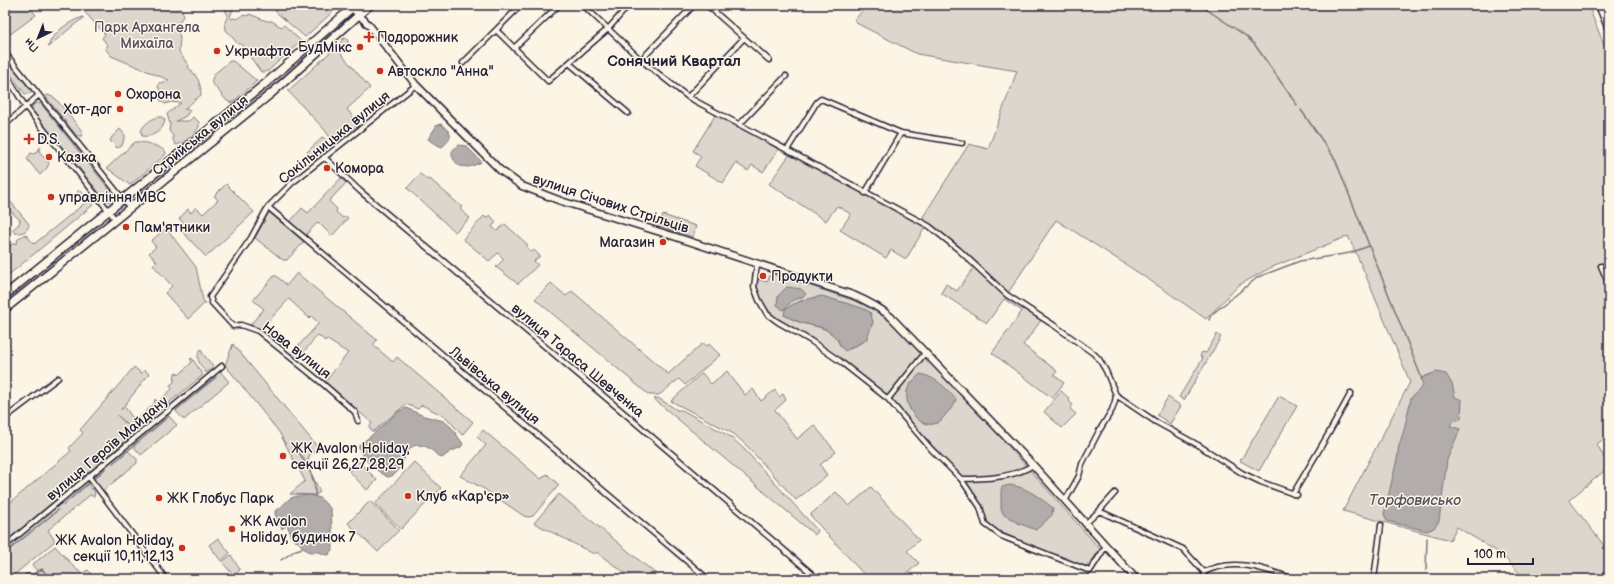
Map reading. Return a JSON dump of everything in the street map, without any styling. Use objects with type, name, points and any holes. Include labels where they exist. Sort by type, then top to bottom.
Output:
[{"type":"highway","points":[[1600,5],[1609,27]]},
{"type":"main road","name":"Стрийська вулиця","points":[[5,310],[279,87],[370,5]]},
{"type":"main road","name":"Стрийська вулиця","points":[[5,295],[124,200],[230,112],[352,6]]},
{"type":"main road","points":[[230,112],[237,121]]},
{"type":"main road","points":[[133,192],[136,198],[140,200]]},
{"type":"main road","points":[[93,224],[98,228],[100,233]]},
{"type":"street","points":[[464,63],[521,5]]},
{"type":"street","points":[[514,48],[559,5]]},
{"type":"street","points":[[583,5],[641,60],[688,97],[928,226],[959,250],[1007,294],[1094,353],[1103,365],[1116,395],[1156,422],[1198,445],[1242,473],[1261,482],[1298,495]]},
{"type":"street","points":[[496,30],[545,79],[549,81],[608,29],[629,5]]},
{"type":"street","points":[[641,60],[694,5]]},
{"type":"street","points":[[706,5],[770,60]]},
{"type":"street","name":"вулиця Січових Стрільців","points":[[352,6],[416,85],[500,170],[522,186],[561,201],[757,264],[872,303],[891,317],[1033,465],[1136,579]]},
{"type":"street","points":[[688,97],[744,38]]},
{"type":"street","points":[[5,54],[131,208]]},
{"type":"street","points":[[569,63],[628,113]]},
{"type":"street","points":[[5,73],[24,106],[116,220]]},
{"type":"street","points":[[739,125],[786,76]]},
{"type":"street","name":"Сокільницька вулиця","points":[[268,207],[292,183],[416,85]]},
{"type":"street","points":[[5,125],[24,106],[39,95]]},
{"type":"street","points":[[787,150],[817,102],[821,99],[901,133],[962,143]]},
{"type":"street","points":[[865,193],[901,133]]},
{"type":"street","name":"вулиця Тараса Шевченка","points":[[324,157],[360,191],[630,418],[818,579]]},
{"type":"street","name":"Нова вулиця","points":[[268,207],[251,238],[211,294],[211,301],[233,326],[241,324],[258,331],[322,383],[355,412],[358,421]]},
{"type":"street","name":"Львівська вулиця","points":[[268,207],[708,579]]},
{"type":"street","points":[[757,264],[754,287],[767,314],[842,362],[888,399],[931,449],[960,479],[980,507],[985,524],[1001,536],[1090,571],[1106,546]]},
{"type":"street","points":[[1601,266],[1609,285]]},
{"type":"street","points":[[888,399],[925,353]]},
{"type":"street","name":"вулиця Героїв Майдану","points":[[5,546],[222,366]]},
{"type":"street","points":[[5,418],[58,378]]},
{"type":"street","points":[[1292,494],[1351,393]]},
{"type":"street","points":[[1065,501],[1079,476],[1082,464],[1099,431],[1112,410],[1116,395]]},
{"type":"street","points":[[960,479],[979,479],[1023,472],[1033,465]]},
{"type":"street","points":[[89,477],[166,579]]},
{"type":"street","points":[[1086,524],[1115,492]]},
{"type":"street","points":[[1099,511],[1183,550],[1204,572],[1204,579]]},
{"type":"street","points":[[1374,579],[1376,575],[1381,525]]},
{"type":"street","points":[[1204,572],[1213,567],[1242,564],[1266,569],[1294,579]]},
{"type":"green space","points":[[5,5],[28,5],[36,15],[5,38]]},
{"type":"green space","name":"Парк Архангела Михаїла","points":[[78,5],[179,5],[184,15],[176,26],[180,37],[179,52],[189,66],[188,67],[194,73],[201,90],[201,95],[184,109],[190,110],[186,116],[176,121],[189,121],[193,117],[199,122],[199,127],[189,138],[176,145],[173,140],[173,136],[169,131],[170,124],[167,114],[181,103],[171,102],[165,104],[160,100],[161,92],[158,87],[159,83],[169,80],[111,56],[105,48],[108,46],[102,38],[105,34]]},
{"type":"green space","points":[[225,5],[230,5],[233,9],[230,17],[232,19],[236,19],[244,15],[248,16],[249,14],[267,21],[272,21],[281,27],[284,25],[301,41],[268,71],[261,72],[241,44],[238,44],[226,30],[225,22],[228,15]]},
{"type":"green space","points":[[271,5],[333,5],[336,9],[305,37],[277,13]]},
{"type":"green space","points":[[868,5],[1588,5],[1609,57],[1609,435],[1597,444],[1609,467],[1569,500],[1609,552],[1609,579],[1525,579],[1501,554],[1457,527],[1450,540],[1343,511],[1410,382],[1348,236],[1270,268],[1239,285],[1206,319],[1132,268],[1056,220],[1008,293],[956,244],[945,235],[921,220],[969,144],[988,149],[1017,71],[917,54],[858,24],[854,20]]},
{"type":"green space","points":[[348,16],[350,18],[244,111],[242,108]]},
{"type":"green space","points":[[83,17],[83,19],[48,47],[57,32],[73,21]]},
{"type":"green space","points":[[344,38],[347,39],[349,45],[338,50],[370,88],[347,109],[359,125],[334,143],[324,129],[288,91]]},
{"type":"green space","points":[[5,57],[32,92],[31,93],[25,94],[5,67]]},
{"type":"green space","points":[[230,61],[233,61],[257,81],[232,103],[227,101],[211,82],[214,74]]},
{"type":"green space","points":[[48,95],[55,98],[83,132],[82,136],[77,136],[45,96]]},
{"type":"green space","points":[[36,103],[41,104],[113,194],[115,198],[112,202],[106,201],[33,112],[32,106]]},
{"type":"green space","points":[[716,114],[779,149],[763,172],[752,165],[748,171],[736,163],[723,183],[695,166],[701,156],[693,151]]},
{"type":"green space","points":[[157,117],[162,117],[165,120],[160,130],[150,136],[142,136],[141,131],[144,126]]},
{"type":"green space","points":[[226,120],[228,123],[142,194],[140,191]]},
{"type":"green space","points":[[120,129],[125,135],[122,146],[117,148],[110,141]]},
{"type":"green space","points":[[323,137],[331,146],[314,161],[307,152]]},
{"type":"green space","points":[[135,142],[152,144],[166,152],[165,155],[130,185],[107,168]]},
{"type":"green space","points":[[41,147],[39,151],[49,163],[47,168],[40,175],[27,159],[31,153],[34,154]]},
{"type":"green space","points":[[790,154],[926,226],[906,259],[891,250],[886,258],[840,230],[851,214],[837,206],[826,221],[769,184]]},
{"type":"green space","points":[[420,174],[428,180],[430,179],[462,207],[460,209],[470,218],[455,232],[407,188]]},
{"type":"green space","points":[[341,178],[346,183],[329,201],[337,209],[336,212],[343,218],[345,216],[348,218],[332,236],[318,222],[305,236],[289,223],[302,208],[308,213]]},
{"type":"green space","points":[[226,184],[254,212],[206,257],[180,229],[185,224],[179,219],[188,209],[191,213],[196,207],[203,214],[218,200],[214,196]]},
{"type":"green space","points":[[80,190],[93,205],[5,278],[5,250],[14,243],[15,244],[18,242],[17,240],[25,234],[34,244],[85,203],[77,192]]},
{"type":"green space","points":[[11,202],[29,224],[26,230],[20,233],[15,233],[12,230],[19,224],[20,220],[5,206],[7,203]]},
{"type":"green space","points":[[269,212],[304,242],[287,260],[283,260],[255,238]]},
{"type":"green space","points":[[490,215],[496,222],[492,227],[497,231],[505,224],[528,245],[526,247],[532,252],[534,250],[540,256],[534,261],[538,265],[518,284],[496,267],[504,259],[498,253],[489,261],[463,239],[484,216],[486,218]]},
{"type":"green space","points":[[663,215],[696,226],[693,237],[659,226]]},
{"type":"green space","points":[[94,228],[96,231],[5,304],[5,300]]},
{"type":"green space","points":[[166,228],[196,267],[203,300],[205,303],[188,319],[165,293],[172,286],[153,265],[157,262],[149,253],[156,247],[151,241]]},
{"type":"green space","points":[[975,266],[1005,295],[1042,319],[1023,345],[1057,371],[1054,375],[1064,383],[1052,398],[992,353],[1022,311],[1004,299],[987,323],[941,293],[946,284],[957,291]]},
{"type":"green space","points":[[297,273],[377,340],[373,345],[393,362],[397,357],[473,422],[462,435],[446,417],[422,405],[418,409],[406,404],[373,432],[369,427],[372,423],[325,382],[348,353],[326,339],[325,341],[318,335],[297,360],[291,354],[319,323],[311,316],[309,318],[289,299],[261,329],[250,325],[264,309],[253,300],[275,275],[287,285]]},
{"type":"green space","points":[[772,274],[796,281],[870,306],[889,319],[1003,440],[1100,549],[1089,565],[1084,566],[1000,532],[987,522],[982,508],[960,476],[886,395],[843,361],[771,313],[759,295],[757,285],[757,279],[767,282]],"holes":[[[808,300],[873,322],[866,340],[850,349],[840,346],[834,335],[824,329],[799,322],[784,315],[800,301]]]},
{"type":"green space","points":[[551,283],[566,296],[572,291],[668,374],[703,343],[707,346],[709,344],[720,355],[685,385],[679,379],[659,395],[649,395],[535,299]]},
{"type":"green space","points":[[1217,334],[1221,337],[1184,400],[1179,397],[1203,358],[1200,356],[1202,352],[1206,353]]},
{"type":"green space","points":[[233,344],[320,450],[310,454],[307,464],[320,492],[316,495],[290,494],[305,481],[279,432],[225,365]]},
{"type":"green space","points":[[201,349],[203,354],[214,367],[206,373],[198,358]]},
{"type":"green space","points":[[192,358],[203,375],[137,429],[133,430],[117,415],[134,431],[134,434],[5,542],[5,507],[71,451],[69,448],[83,433],[80,430],[134,367],[141,373],[145,370],[149,374],[124,406],[132,417],[137,419],[154,404],[155,399],[158,402],[172,389],[170,385],[174,382],[175,373],[176,372],[179,375],[192,362],[190,359]]},
{"type":"green space","points":[[220,371],[229,382],[184,420],[174,409]]},
{"type":"green space","points":[[727,371],[745,395],[753,389],[761,401],[775,390],[779,397],[783,394],[786,400],[775,410],[797,439],[814,425],[836,452],[820,465],[827,475],[796,500],[748,447],[734,434],[671,401],[702,373],[711,384]]},
{"type":"green space","points":[[1061,391],[1070,399],[1069,401],[1073,405],[1070,409],[1076,414],[1062,428],[1044,412]]},
{"type":"green space","points":[[1279,396],[1297,406],[1259,471],[1240,461]]},
{"type":"green space","points":[[1168,397],[1181,406],[1170,424],[1157,415]]},
{"type":"green space","points":[[658,398],[677,410],[682,410],[731,437],[746,451],[818,531],[815,535],[654,399]]},
{"type":"green space","points":[[166,415],[168,415],[177,425],[141,455],[134,447],[134,441]]},
{"type":"green space","points":[[483,430],[541,479],[547,474],[559,485],[533,516],[524,516],[484,489],[460,476],[486,445],[477,437]]},
{"type":"green space","points":[[127,450],[137,459],[137,463],[104,490],[101,490],[94,480],[94,476],[123,451]]},
{"type":"green space","points":[[358,461],[377,480],[367,490],[349,471]]},
{"type":"green space","name":"Клуб «Кар'єр»","points":[[414,462],[441,488],[401,529],[375,504]]},
{"type":"green space","points":[[85,482],[89,482],[91,484],[89,486],[95,492],[94,497],[90,495],[48,530],[55,541],[9,579],[5,579],[5,549]]},
{"type":"green space","points":[[871,487],[919,540],[907,551],[919,563],[901,579],[868,579],[810,515],[836,492],[849,506]]},
{"type":"green space","points":[[559,494],[662,579],[633,579],[596,552],[594,554],[534,523]]},
{"type":"green space","points":[[370,501],[399,530],[378,552],[348,523]]},
{"type":"green space","points":[[218,538],[230,553],[221,561],[209,545]]},
{"type":"green space","points":[[55,546],[77,570],[83,573],[88,570],[95,579],[44,579],[32,565]]},
{"type":"green space","points":[[231,555],[240,570],[234,576],[222,562]]},
{"type":"water","points":[[441,124],[450,135],[449,140],[442,147],[428,139],[437,125]]},
{"type":"water","points":[[459,145],[466,146],[481,161],[480,163],[469,167],[459,166],[454,160],[452,153],[453,150]]},
{"type":"water","points":[[787,287],[801,289],[806,294],[803,297],[793,300],[783,310],[777,305],[778,296]]},
{"type":"water","points":[[822,296],[862,308],[870,312],[873,322],[866,340],[845,351],[840,346],[838,340],[824,328],[802,323],[784,315],[785,309],[794,304],[807,299]]},
{"type":"water","name":"Торфовисько","points":[[1436,372],[1446,374],[1452,384],[1455,397],[1462,400],[1461,419],[1453,421],[1450,426],[1460,429],[1447,460],[1439,521],[1434,528],[1427,531],[1387,521],[1384,514],[1411,398],[1423,386],[1421,378]]},
{"type":"water","points":[[920,374],[936,380],[956,399],[952,408],[937,423],[924,423],[914,416],[910,410],[907,391],[912,382]]},
{"type":"water","points":[[406,408],[424,416],[444,421],[452,428],[463,444],[461,447],[442,458],[424,446],[416,445],[411,447],[407,452],[399,470],[394,475],[388,477],[379,472],[365,459],[359,445],[399,411]]},
{"type":"water","points":[[1010,485],[1028,491],[1053,508],[1052,515],[1036,530],[1018,523],[1004,515],[1001,509],[1001,491],[1002,487]]},
{"type":"water","points":[[310,495],[320,498],[331,509],[333,549],[329,555],[322,554],[320,552],[310,552],[303,548],[299,542],[295,541],[290,535],[287,525],[282,529],[275,514],[275,511],[290,498]]},
{"type":"waterway","points":[[1147,5],[1156,5]]},
{"type":"waterway","points":[[1200,5],[1246,36],[1255,45],[1297,105]]},
{"type":"waterway","points":[[1301,110],[1335,159],[1422,379]]},
{"type":"waterway","points":[[1209,320],[1211,315],[1258,277],[1300,261],[1350,253],[1369,246]]},
{"type":"waterway","points":[[176,410],[216,377]]},
{"type":"waterway","points":[[113,463],[168,417]]},
{"type":"waterway","points":[[295,446],[312,476],[315,496]]},
{"type":"waterway","points":[[95,478],[105,469]]},
{"type":"waterway","points":[[63,505],[89,483]]},
{"type":"waterway","points":[[5,553],[58,510]]},
{"type":"waterway","points":[[1426,571],[1427,538]]},
{"type":"waterway","points":[[281,560],[296,550],[303,548]]},
{"type":"waterway","points":[[20,579],[26,574],[33,574],[42,569],[50,579]]},
{"type":"place","name":"Подорожник","points":[[369,37]]},
{"type":"place","name":"БудМікс","points":[[360,47]]},
{"type":"place","name":"Укрнафта","points":[[217,51]]},
{"type":"place","name":"Автоскло \"Анна\"","points":[[380,71]]},
{"type":"place","name":"Охорона","points":[[118,94]]},
{"type":"place","name":"Хот-дог","points":[[120,109]]},
{"type":"place","name":"D.S.","points":[[29,139]]},
{"type":"place","name":"Казка","points":[[49,157]]},
{"type":"place","name":"Комора","points":[[327,168]]},
{"type":"place","name":"управління МВС","points":[[51,197]]},
{"type":"place","name":"Пам'ятники","points":[[126,227]]},
{"type":"place","name":"Магазин","points":[[663,242]]},
{"type":"place","name":"Продукти","points":[[763,276]]},
{"type":"place","name":"ЖК Avalon Holiday, секції 26,27,28,29","points":[[283,456]]},
{"type":"place","name":"Клуб «Кар'єр»","points":[[408,496]]},
{"type":"place","name":"ЖК Глобус Парк","points":[[159,498]]},
{"type":"place","name":"ЖК Avalon Holiday, будинок 7","points":[[232,529]]},
{"type":"place","name":"ЖК Avalon Holiday, секції 10,11,12,13","points":[[182,548]]},
{"type":"district","name":"Сонячний Квартал","points":[[674,61]]}]
